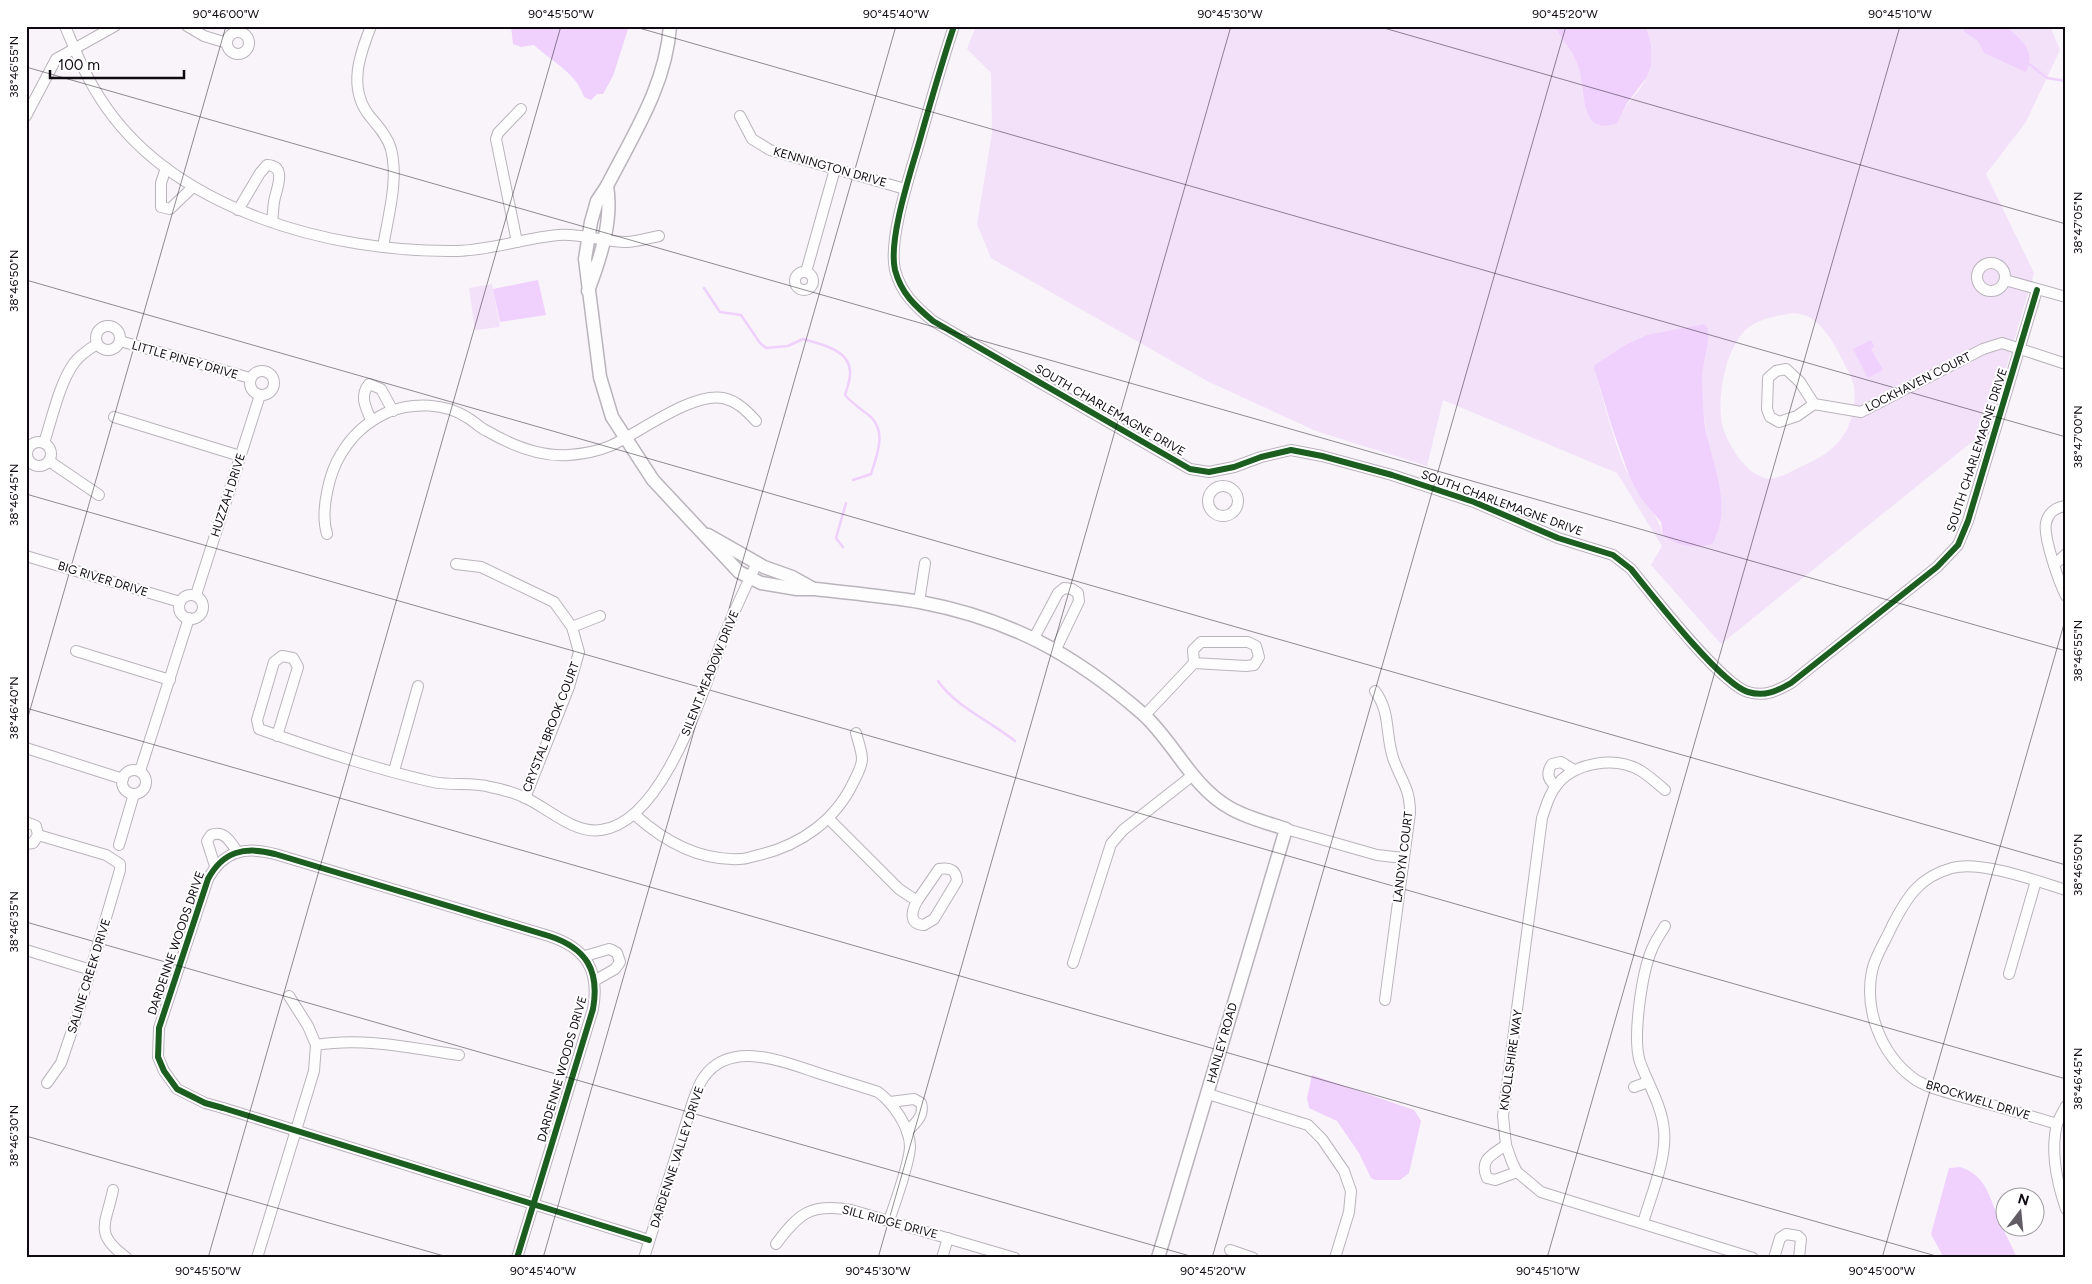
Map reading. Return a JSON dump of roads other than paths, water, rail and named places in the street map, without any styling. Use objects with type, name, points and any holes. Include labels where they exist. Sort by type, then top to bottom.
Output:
[{"type":"street","points":[[64,26],[100,98],[138,144],[166,168],[193,187],[238,210],[272,222],[345,242],[383,247],[458,251],[572,234],[627,242],[659,236]]},
{"type":"street","points":[[26,116],[56,59],[115,26]]},
{"type":"street","points":[[187,26],[204,36],[227,43]]},
{"type":"street","points":[[371,26],[357,68],[356,83],[366,112],[380,128],[391,148],[394,180],[383,247]]},
{"type":"street","points":[[670,26],[669,44],[660,78],[647,109],[607,186],[597,201],[588,236],[585,259],[600,378],[612,417],[653,480],[739,572],[761,583],[797,589],[815,589],[919,602],[970,614],[1034,638],[1096,675],[1144,716],[1193,775],[1210,793],[1229,808],[1286,829],[1377,855],[1403,858]]},
{"type":"street","name":"SOUTH CHARLEMAGNE DRIVE","points":[[954,26],[905,189],[893,247],[895,269],[903,292],[911,302],[933,321],[1190,469],[1209,472],[1220,470],[1291,450],[1322,456],[1437,489],[1474,502],[1558,538],[1613,555],[1631,569],[1716,667],[1738,688],[1750,693],[1773,693],[1791,683],[1930,573],[1958,545],[1968,521],[2037,290]]},
{"type":"street","points":[[517,242],[496,139],[498,133],[521,109]]},
{"type":"street","name":"KENNINGTON DRIVE","points":[[740,116],[752,139],[770,150],[905,189]]},
{"type":"street","points":[[238,210],[260,173],[268,165],[273,165],[278,169],[280,175],[272,222]]},
{"type":"street","points":[[166,168],[161,183],[161,207],[170,209],[183,194],[193,187]]},
{"type":"street","points":[[806,272],[836,169]]},
{"type":"street","points":[[588,292],[600,259],[604,240],[610,202],[607,186]]},
{"type":"street","points":[[2005,280],[2066,297]]},
{"type":"street","name":"LITTLE PINEY DRIVE","points":[[108,326],[118,331],[120,341],[116,347],[110,350],[103,349],[98,344],[97,334],[102,328],[108,326]]},
{"type":"street","name":"LITTLE PINEY DRIVE","points":[[120,341],[250,378]]},
{"type":"street","name":"LOCKHAVEN COURT","points":[[1814,404],[1862,412],[1982,349],[2002,343],[2066,364]]},
{"type":"street","name":"LITTLE PINEY DRIVE","points":[[44,443],[66,377],[74,363],[84,352],[98,344]]},
{"type":"street","points":[[1786,369],[1800,382],[1814,404],[1797,416],[1779,422],[1770,417],[1767,409],[1768,378],[1776,371],[1786,369]]},
{"type":"street","points":[[267,372],[272,377],[274,383],[272,390],[260,395],[251,389],[250,378],[254,373],[267,372]]},
{"type":"street","points":[[371,420],[364,402],[365,388],[369,384],[381,389],[393,410]]},
{"type":"street","name":"HUZZAH DRIVE","points":[[119,846],[134,794],[141,792],[146,787],[145,776],[140,771],[189,618],[196,618],[203,610],[201,600],[196,596],[260,395]]},
{"type":"street","points":[[326,534],[324,525],[325,501],[338,459],[348,442],[371,420],[393,410],[415,405],[451,410],[467,417],[485,431],[523,448],[554,454],[586,452],[608,447],[678,409],[706,398],[721,398],[733,401],[745,409],[756,421]]},
{"type":"street","points":[[114,417],[240,456]]},
{"type":"street","points":[[37,442],[44,443],[50,451],[49,461],[39,466],[27,461],[27,454],[31,445],[37,442]]},
{"type":"street","points":[[49,461],[99,495]]},
{"type":"street","points":[[1220,470],[1221,486]]},
{"type":"street","points":[[2066,506],[2051,512],[2045,523],[2057,578],[2066,596]]},
{"type":"street","points":[[703,532],[757,563],[815,589]]},
{"type":"street","points":[[2054,566],[2066,554]]},
{"type":"street","name":"BIG RIVER DRIVE","points":[[26,556],[180,602]]},
{"type":"street","name":"SILENT MEADOW DRIVE","points":[[277,736],[298,667],[294,658],[282,656],[274,662],[257,720],[259,729],[277,736],[335,755],[434,782],[488,786],[524,798],[575,826],[602,830],[620,824],[634,815],[650,798],[690,726],[720,646],[757,563]]},
{"type":"street","points":[[919,602],[925,563]]},
{"type":"street","name":"CRYSTAL BROOK COURT","points":[[456,564],[481,567],[554,602],[572,627],[579,652],[569,687],[524,798]]},
{"type":"street","points":[[1034,638],[1058,593],[1064,588],[1072,589],[1078,593],[1080,601],[1056,650]]},
{"type":"street","points":[[189,618],[181,612],[180,602],[186,595],[196,596]]},
{"type":"street","points":[[572,627],[600,616]]},
{"type":"street","points":[[1144,716],[1194,664],[1193,650],[1201,642],[1248,642],[1256,646],[1259,656],[1254,665],[1246,666],[1194,664]]},
{"type":"street","points":[[76,651],[170,680]]},
{"type":"street","points":[[394,771],[418,686]]},
{"type":"street","name":"LANDYN COURT","points":[[1375,690],[1386,710],[1393,757],[1410,796],[1410,813],[1385,1000]]},
{"type":"street","points":[[634,815],[673,844],[692,852],[709,856],[741,859],[777,851],[798,842],[829,819],[850,792],[862,760],[856,733]]},
{"type":"street","points":[[26,748],[123,779]]},
{"type":"street","points":[[1556,786],[1548,777],[1552,764],[1561,762],[1574,770]]},
{"type":"street","name":"KNOLLSHIRE WAY","points":[[1665,790],[1639,770],[1617,764],[1597,763],[1574,770],[1556,786],[1550,796],[1542,818],[1503,1116],[1506,1145],[1517,1172],[1541,1192],[1753,1258]]},
{"type":"street","points":[[134,794],[126,790],[123,785],[123,779],[130,771],[140,771]]},
{"type":"street","points":[[1073,963],[1111,844],[1123,830],[1193,775]]},
{"type":"street","points":[[829,819],[899,889],[918,901]]},
{"type":"street","points":[[26,822],[36,826],[38,835],[33,843],[26,844]]},
{"type":"street","name":"HANLEY ROAD","points":[[1158,1258],[1286,829]]},
{"type":"street","name":"DARDENNE WOODS DRIVE","points":[[215,866],[207,841],[211,835],[216,833],[225,835],[237,851],[226,856],[215,866],[203,890],[159,1028],[158,1056],[171,1082],[184,1093],[205,1103],[649,1240]]},
{"type":"street","name":"SALINE CREEK DRIVE","points":[[38,835],[106,855],[120,864],[119,876],[91,970],[61,1062],[47,1084]]},
{"type":"street","points":[[237,851],[265,851],[540,933],[565,941],[585,956]]},
{"type":"street","name":"BROCKWELL DRIVE","points":[[2057,1124],[1943,1091],[1914,1079],[1893,1057],[1879,1037],[1872,1009],[1872,970],[1902,906],[1913,890],[1928,878],[1953,867],[1988,867],[2066,890]]},
{"type":"street","points":[[949,868],[954,871],[957,881],[954,888],[930,923],[919,925],[914,921],[912,910],[918,901],[939,869],[949,868]]},
{"type":"street","points":[[2009,974],[2036,881]]},
{"type":"street","points":[[1643,1223],[1664,1152],[1664,1130],[1657,1102],[1640,1060],[1637,1036],[1646,966],[1652,947],[1665,926]]},
{"type":"street","name":"DARDENNE WOODS DRIVE","points":[[517,1258],[593,1009],[596,995],[594,981],[585,956],[609,949],[612,950],[619,957],[620,962],[615,968],[594,981]]},
{"type":"street","points":[[26,950],[91,970]]},
{"type":"street","points":[[257,1258],[314,1071],[316,1045],[308,1026],[289,996]]},
{"type":"street","points":[[316,1045],[336,1041],[374,1042],[459,1055]]},
{"type":"street","name":"DARDENNE VALLEY DRIVE","points":[[644,1258],[693,1102],[704,1076],[727,1060],[743,1056],[763,1056],[878,1092],[890,1102],[907,1132],[910,1146],[889,1221]]},
{"type":"street","points":[[1634,1087],[1648,1082]]},
{"type":"street","points":[[1208,1094],[1308,1126],[1322,1139],[1344,1171],[1351,1191],[1349,1212],[1335,1258]]},
{"type":"street","points":[[890,1102],[914,1099],[921,1103],[923,1109],[921,1116],[907,1132]]},
{"type":"street","points":[[2066,1106],[2057,1124],[2054,1156],[2058,1185],[2066,1209]]},
{"type":"street","points":[[1506,1145],[1490,1156],[1485,1162],[1484,1170],[1488,1178],[1496,1180],[1517,1172]]},
{"type":"street","points":[[113,1190],[104,1222],[104,1234],[112,1246],[127,1258]]},
{"type":"street","name":"SILL RIDGE DRIVE","points":[[776,1244],[793,1221],[818,1208],[836,1207],[1015,1258]]},
{"type":"street","points":[[1774,1258],[1780,1238],[1786,1234],[1798,1236],[1801,1239],[1799,1258]]},
{"type":"street","points":[[942,1258],[948,1238]]},
{"type":"street","points":[[1230,1250],[1253,1258]]},
{"type":"waterway","points":[[2028,63],[2047,78],[2066,81]]},
{"type":"waterway","points":[[704,288],[720,312],[741,315],[760,343],[766,348],[788,346],[803,339],[832,349],[844,357],[850,374],[845,395],[873,419],[879,433],[878,449],[871,474],[853,480]]},
{"type":"waterway","points":[[843,547],[836,538],[846,503]]},
{"type":"waterway","points":[[938,681],[954,699],[1015,741]]}]
